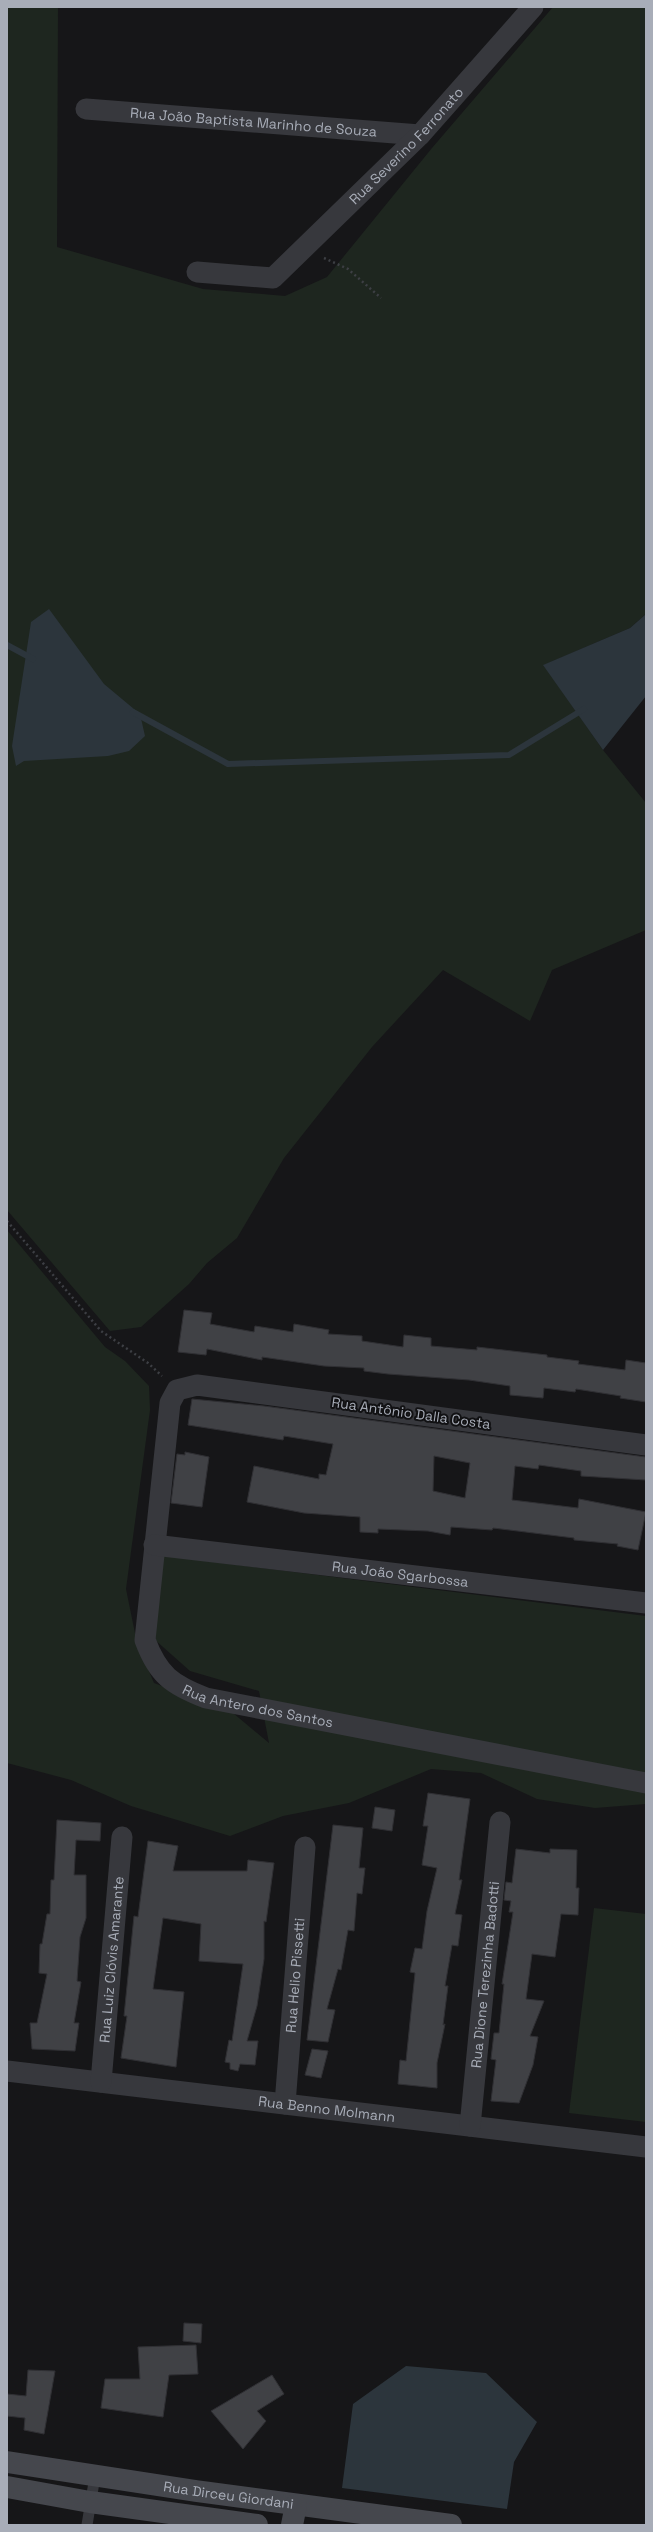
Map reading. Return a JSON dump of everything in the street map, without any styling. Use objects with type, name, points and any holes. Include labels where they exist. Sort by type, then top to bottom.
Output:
[{"type":"street","name":"Rua Severino Ferronato","points":[[197,272],[274,278],[420,135],[533,7]]},
{"type":"street","name":"Rua João Baptista Marinho de Souza","points":[[86,109],[420,135]]},
{"type":"street","name":"Rua Antônio Dalla Costa","points":[[177,1390],[198,1385],[646,1444]]},
{"type":"street","name":"Rua Antero dos Santos","points":[[177,1390],[170,1403],[144,1640],[152,1661],[165,1676],[183,1690],[206,1698],[646,1782]]},
{"type":"street","name":"Rua João Sgarbossa","points":[[154,1545],[646,1603]]},
{"type":"street","name":"Rua Dione Terezinha Badotti","points":[[470,2126],[500,1822]]},
{"type":"street","name":"Rua Luiz Clóvis Amarante","points":[[101,2082],[122,1837]]},
{"type":"street","name":"Rua Helio Pissetti","points":[[285,2104],[306,1847]]},
{"type":"street","name":"Rua Benno Molmann","points":[[7,2071],[646,2147]]},
{"type":"street","name":"Rua Dirceu Giordani","points":[[7,2462],[196,2492],[294,2515],[451,2525]]},
{"type":"street","name":"Rua Dirceu Giordani","points":[[7,2487],[90,2502],[257,2525]]},
{"type":"street","points":[[194,2516],[196,2492]]},
{"type":"lane","points":[[87,2525],[95,2476]]},
{"type":"path","points":[[304,249],[348,269],[381,298]]},
{"type":"path","points":[[7,1220],[101,1331],[148,1363],[177,1390]]},
{"type":"shaded area","points":[[7,7],[58,7],[57,247],[203,289],[285,296],[327,277],[432,148],[553,7],[646,7],[646,614],[630,628],[544,665],[603,750],[646,803],[646,930],[552,970],[530,1021],[443,970],[372,1047],[284,1158],[237,1238],[207,1263],[189,1284],[141,1327],[110,1331],[7,1210]]},
{"type":"shaded area","points":[[49,609],[104,684],[140,714],[145,736],[129,751],[108,756],[24,761],[16,766],[12,746],[31,622]]},
{"type":"shaded area","points":[[646,614],[646,696],[603,750],[543,665],[630,628]]},
{"type":"shaded area","points":[[7,1230],[105,1347],[125,1361],[149,1386],[150,1410],[126,1589],[137,1643],[154,1683],[233,1713],[269,1743],[259,1691],[190,1671],[154,1639],[149,1554],[646,1616],[646,1804],[595,1808],[537,1799],[481,1773],[431,1769],[349,1803],[283,1816],[230,1836],[131,1806],[71,1780],[7,1763]]},
{"type":"shaded area","points":[[594,1908],[646,1914],[646,2122],[569,2113]]},
{"type":"shaded area","points":[[406,2366],[486,2373],[537,2422],[514,2462],[507,2509],[342,2488],[353,2404]]},
{"type":"building","points":[[184,1310],[212,1313],[210,1324],[254,1332],[255,1326],[293,1332],[294,1324],[329,1330],[328,1334],[362,1336],[362,1341],[403,1347],[404,1335],[431,1338],[431,1346],[477,1350],[477,1347],[547,1355],[547,1357],[579,1361],[578,1364],[625,1370],[626,1360],[646,1363],[646,1402],[620,1398],[621,1396],[576,1389],[575,1392],[544,1388],[543,1398],[510,1395],[510,1386],[469,1380],[388,1374],[364,1371],[364,1368],[324,1366],[262,1357],[262,1360],[207,1349],[206,1355],[178,1352]]},
{"type":"building","points":[[192,1399],[264,1406],[646,1457],[646,1480],[581,1476],[581,1471],[539,1465],[538,1469],[515,1466],[512,1500],[578,1508],[579,1499],[646,1512],[638,1550],[617,1546],[618,1544],[574,1540],[574,1538],[493,1528],[492,1530],[451,1527],[450,1535],[428,1531],[378,1529],[378,1533],[360,1532],[360,1517],[304,1513],[247,1502],[254,1466],[319,1479],[319,1474],[326,1475],[333,1444],[284,1436],[283,1440],[188,1425]],"holes":[[[434,1456],[470,1463],[465,1498],[433,1491]]]},
{"type":"building","points":[[185,1452],[209,1457],[202,1507],[171,1503],[177,1454],[185,1455]]},
{"type":"building","points":[[428,1793],[470,1799],[459,1880],[462,1880],[455,1914],[462,1915],[458,1946],[452,1945],[445,1986],[448,1986],[443,2025],[445,2024],[437,2063],[437,2088],[398,2084],[400,2060],[406,2061],[415,1973],[410,1972],[415,1948],[422,1949],[427,1911],[437,1868],[422,1865],[428,1826],[423,1826]]},
{"type":"building","points":[[375,1807],[395,1810],[392,1831],[372,1828]]},
{"type":"building","points":[[57,1820],[101,1823],[100,1841],[76,1840],[74,1875],[86,1875],[86,1918],[80,1937],[77,1981],[81,1982],[74,2023],[79,2023],[75,2051],[32,2049],[30,2023],[37,2023],[47,1974],[39,1973],[40,1944],[42,1944],[47,1914],[50,1914],[51,1880],[54,1880]]},
{"type":"building","points":[[333,1825],[363,1828],[359,1868],[365,1868],[362,1894],[357,1893],[354,1931],[348,1930],[341,1970],[338,1969],[327,2009],[335,2010],[328,2042],[307,2040]]},
{"type":"building","points":[[148,1841],[178,1846],[173,1871],[247,1871],[248,1860],[274,1863],[266,1922],[264,1921],[264,1959],[257,2006],[247,2041],[258,2041],[255,2065],[240,2064],[238,2071],[230,2069],[230,2063],[225,2062],[229,2040],[232,2041],[243,1964],[199,1961],[201,1924],[163,1918],[153,1989],[184,1992],[176,2067],[121,2058],[127,2016],[124,2016],[134,1916],[138,1917]]},
{"type":"building","points":[[516,1849],[550,1853],[550,1849],[577,1850],[576,1888],[579,1888],[578,1915],[561,1914],[555,1957],[532,1954],[526,1999],[544,2001],[530,2036],[538,2037],[533,2065],[519,2103],[491,2101],[496,2060],[491,2059],[494,2033],[499,2033],[504,1984],[502,1984],[513,1912],[509,1912],[511,1901],[504,1900],[506,1882],[512,1883]]},
{"type":"building","points":[[312,2049],[328,2051],[321,2078],[305,2075]]},
{"type":"building","points":[[184,2323],[202,2324],[201,2343],[183,2341]]},
{"type":"building","points":[[196,2345],[198,2374],[169,2375],[163,2417],[101,2408],[105,2379],[140,2379],[138,2347]]},
{"type":"building","points":[[28,2370],[55,2371],[44,2434],[24,2430],[25,2418],[7,2416],[7,2394],[26,2396]]},
{"type":"building","points":[[272,2375],[284,2394],[257,2411],[266,2421],[243,2449],[211,2411]]},
{"type":"waterway","points":[[7,645],[33,659]]},
{"type":"waterway","points":[[133,712],[228,764],[509,755],[584,709]]}]
